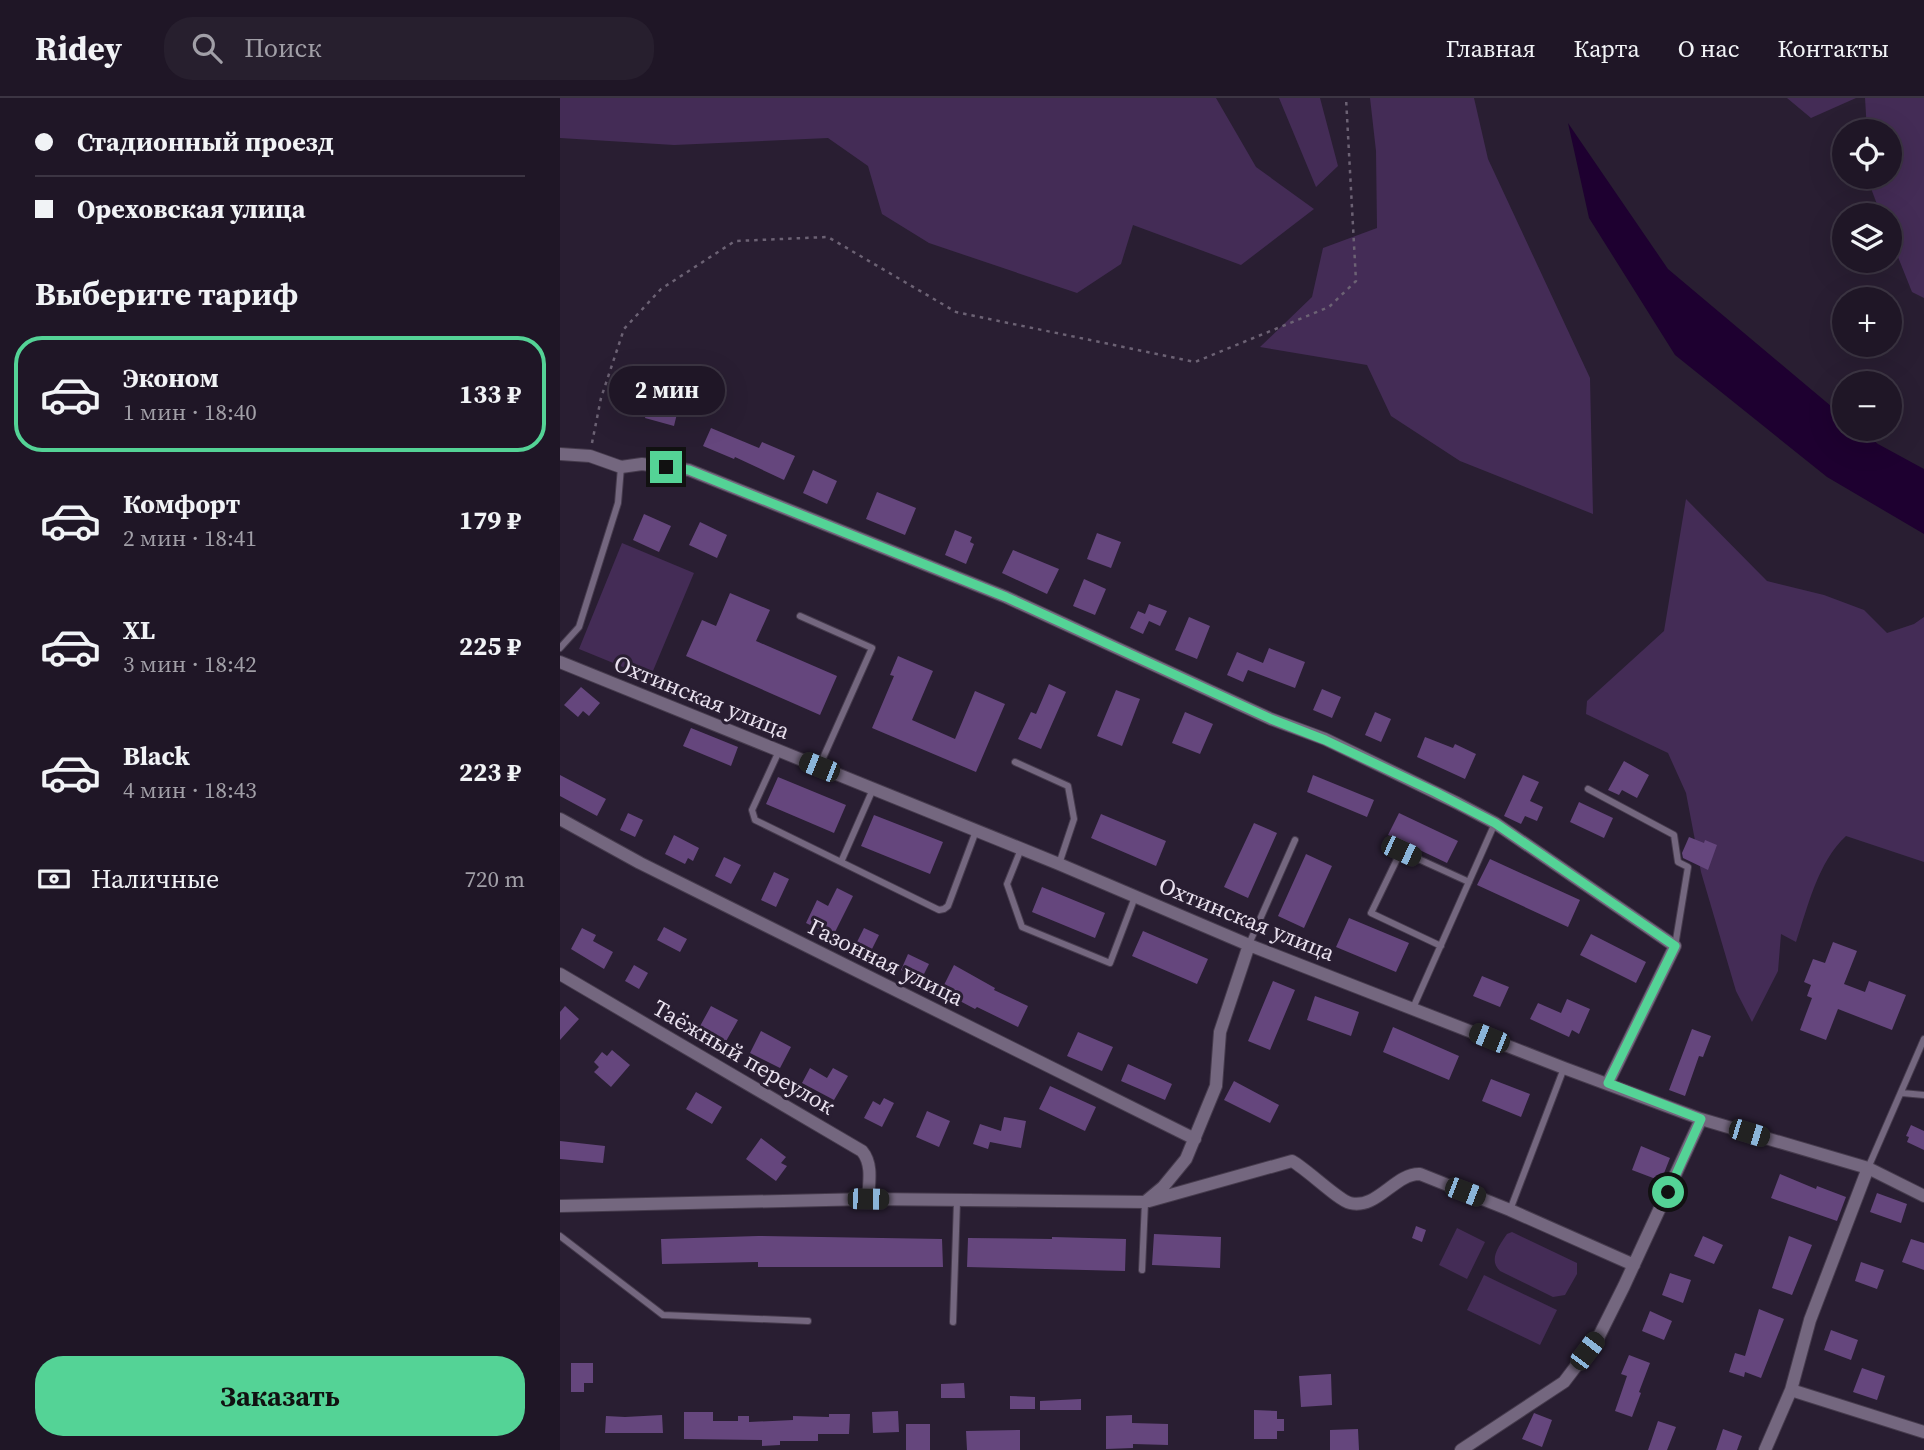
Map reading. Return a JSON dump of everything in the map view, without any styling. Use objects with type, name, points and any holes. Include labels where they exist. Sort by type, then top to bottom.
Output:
[{"type":"street","points":[[560,454],[590,456],[621,467],[642,464],[689,470],[1006,597],[1271,719],[1325,740],[1495,823],[1675,946],[1608,1083]]},
{"type":"street","name":"Охтинская улица","points":[[560,662],[1059,864],[1249,945],[1701,1119],[1868,1168],[1924,1196]]},
{"type":"street","name":"Газонная улица","points":[[560,819],[640,863],[1195,1139]]},
{"type":"street","points":[[1145,1202],[1181,1166],[1195,1139],[1216,1086],[1220,1032],[1249,945]]},
{"type":"street","name":"Таёжный переулок","points":[[560,974],[862,1151],[868,1158],[868,1199]]},
{"type":"street","points":[[1461,1450],[1564,1382],[1599,1336],[1701,1119]]},
{"type":"street","points":[[560,1206],[868,1199],[1145,1202],[1292,1161],[1349,1203],[1360,1203],[1374,1198],[1412,1174],[1420,1174],[1634,1265]]},
{"type":"street","points":[[1765,1450],[1791,1390],[1810,1320],[1868,1168]]},
{"type":"street","points":[[1791,1390],[1924,1432]]},
{"type":"lane","points":[[560,648],[579,627],[618,503],[621,467]]},
{"type":"lane","points":[[800,616],[872,648],[819,767]]},
{"type":"lane","points":[[779,751],[752,810],[755,820],[939,910],[948,905],[976,831]]},
{"type":"lane","points":[[1015,762],[1068,786],[1074,819],[1059,864]]},
{"type":"lane","points":[[841,862],[873,789]]},
{"type":"lane","points":[[1588,789],[1674,835],[1678,862],[1688,867],[1675,946]]},
{"type":"lane","points":[[1413,1008],[1495,823]]},
{"type":"lane","points":[[1249,945],[1295,840]]},
{"type":"lane","points":[[1021,849],[1007,884],[1023,927],[1110,963],[1135,897]]},
{"type":"lane","points":[[1441,946],[1371,913],[1401,851],[1469,883]]},
{"type":"lane","points":[[1868,1168],[1924,1039]]},
{"type":"lane","points":[[1510,1210],[1564,1068]]},
{"type":"lane","points":[[1902,1093],[1924,1095]]},
{"type":"lane","points":[[953,1322],[957,1202]]},
{"type":"lane","points":[[1142,1270],[1145,1202]]},
{"type":"lane","points":[[560,1236],[663,1315],[808,1321]]},
{"type":"path","points":[[590,456],[601,398],[624,329],[661,289],[735,241],[828,237],[956,312],[1195,362],[1329,307],[1356,281],[1346,98]]},
{"type":"shaded area","points":[[560,98],[1216,98],[1256,167],[1314,209],[1241,265],[1133,225],[1121,264],[1077,293],[929,243],[882,214],[868,166],[828,138],[674,145],[560,138]]},
{"type":"shaded area","points":[[1279,98],[1320,98],[1338,166],[1316,187]]},
{"type":"shaded area","points":[[1370,98],[1474,98],[1488,159],[1590,378],[1593,514],[1460,461],[1391,416],[1367,365],[1260,347],[1312,297],[1323,248],[1377,228],[1376,151]]},
{"type":"shaded area","points":[[1787,98],[1856,98],[1811,118]]},
{"type":"shaded area","points":[[1865,98],[1924,98],[1924,298],[1912,292],[1902,267],[1902,203],[1876,203],[1872,191],[1902,189],[1902,119],[1866,119]]},
{"type":"shaded area","points":[[1568,123],[1668,269],[1832,407],[1832,441],[1874,441],[1924,469],[1924,534],[1827,477],[1675,355],[1589,218]]},
{"type":"shaded area","points":[[1686,499],[1767,581],[1824,595],[1864,610],[1887,633],[1914,624],[1924,617],[1924,862],[1846,836],[1821,871],[1796,942],[1781,934],[1778,971],[1752,1022],[1736,991],[1701,872],[1686,793],[1668,753],[1586,714],[1587,701],[1664,631]]},
{"type":"shaded area","points":[[622,543],[694,573],[650,678],[579,649]]},
{"type":"shaded area","points":[[1457,1228],[1485,1242],[1467,1279],[1439,1265]]},
{"type":"shaded area","points":[[1512,1232],[1577,1263],[1577,1274],[1565,1295],[1553,1297],[1500,1271],[1495,1262],[1496,1253],[1507,1234]]},
{"type":"shaded area","points":[[1484,1275],[1557,1310],[1540,1345],[1467,1310]]},
{"type":"building","points":[[654,382],[683,389],[674,426],[645,418]]},
{"type":"building","points":[[711,428],[759,448],[762,442],[795,456],[784,480],[735,457],[734,459],[703,446]]},
{"type":"building","points":[[813,470],[837,481],[827,504],[803,493]]},
{"type":"building","points":[[877,492],[916,508],[905,535],[866,519]]},
{"type":"building","points":[[644,514],[671,526],[659,552],[633,540]]},
{"type":"building","points":[[700,522],[727,535],[717,558],[689,545]]},
{"type":"building","points":[[955,530],[972,537],[970,542],[974,544],[966,564],[945,555]]},
{"type":"building","points":[[1097,533],[1121,542],[1111,568],[1087,559]]},
{"type":"building","points":[[1013,550],[1059,569],[1047,594],[1002,573]]},
{"type":"building","points":[[1084,579],[1106,589],[1095,615],[1073,606]]},
{"type":"building","points":[[730,593],[770,610],[756,641],[837,676],[820,715],[686,656],[702,620],[716,626]]},
{"type":"building","points":[[1149,604],[1167,611],[1160,626],[1149,621],[1143,634],[1130,628],[1138,611],[1145,614]]},
{"type":"building","points":[[1189,617],[1210,626],[1197,659],[1175,650]]},
{"type":"building","points":[[1269,648],[1305,662],[1295,688],[1248,670],[1243,682],[1227,675],[1237,652],[1263,663]]},
{"type":"building","points":[[898,656],[933,671],[912,720],[955,739],[975,691],[1005,704],[976,772],[872,728],[894,676],[890,675]]},
{"type":"building","points":[[1049,684],[1066,692],[1041,749],[1018,739],[1031,712],[1036,714]]},
{"type":"building","points":[[581,687],[600,703],[589,716],[583,711],[578,717],[564,705]]},
{"type":"building","points":[[1322,689],[1341,697],[1332,718],[1313,710]]},
{"type":"building","points":[[1116,690],[1140,699],[1122,746],[1097,736]]},
{"type":"building","points":[[1185,712],[1213,724],[1200,754],[1172,743]]},
{"type":"building","points":[[1375,712],[1391,719],[1381,742],[1365,735]]},
{"type":"building","points":[[691,728],[738,747],[731,766],[683,746]]},
{"type":"building","points":[[1425,737],[1453,748],[1455,744],[1476,754],[1465,779],[1417,757]]},
{"type":"building","points":[[1624,761],[1649,775],[1637,798],[1622,790],[1619,795],[1608,790]]},
{"type":"building","points":[[560,775],[606,799],[597,816],[560,796]]},
{"type":"building","points":[[1313,775],[1374,800],[1367,817],[1307,792]]},
{"type":"building","points":[[1523,775],[1539,782],[1530,801],[1543,807],[1537,821],[1525,816],[1521,824],[1504,816]]},
{"type":"building","points":[[778,777],[846,805],[834,833],[766,804]]},
{"type":"building","points":[[1579,802],[1613,818],[1604,838],[1570,822]]},
{"type":"building","points":[[628,813],[643,820],[635,837],[620,830]]},
{"type":"building","points":[[1399,813],[1458,841],[1447,863],[1388,835]]},
{"type":"building","points":[[1101,814],[1166,841],[1156,866],[1091,838]]},
{"type":"building","points":[[874,815],[943,842],[930,874],[861,846]]},
{"type":"building","points":[[1254,823],[1277,833],[1248,898],[1224,887]]},
{"type":"building","points":[[674,835],[699,848],[693,861],[688,858],[685,864],[665,854]]},
{"type":"building","points":[[1689,837],[1717,845],[1708,870],[1683,858],[1682,853]]},
{"type":"building","points":[[1306,854],[1332,866],[1304,928],[1278,916]]},
{"type":"building","points":[[724,857],[741,865],[731,884],[715,876]]},
{"type":"building","points":[[1490,859],[1580,900],[1568,927],[1477,885]]},
{"type":"building","points":[[774,872],[789,879],[776,907],[761,900]]},
{"type":"building","points":[[1042,887],[1105,913],[1095,938],[1032,912]]},
{"type":"building","points":[[837,888],[853,896],[833,936],[806,923],[817,900],[828,906]]},
{"type":"building","points":[[1349,918],[1409,943],[1396,972],[1336,947]]},
{"type":"building","points":[[664,927],[687,939],[680,952],[657,940]]},
{"type":"building","points":[[582,928],[596,935],[593,941],[613,952],[604,969],[571,949]]},
{"type":"building","points":[[864,928],[879,935],[869,955],[854,948]]},
{"type":"building","points":[[1143,931],[1208,959],[1197,984],[1132,956]]},
{"type":"building","points":[[1591,934],[1646,962],[1636,983],[1580,955]]},
{"type":"building","points":[[1833,942],[1857,951],[1844,984],[1865,992],[1869,981],[1906,995],[1892,1030],[1838,1009],[1826,1040],[1800,1030],[1812,998],[1807,996],[1811,985],[1804,982],[1813,959],[1825,963]]},
{"type":"building","points":[[908,954],[929,964],[921,980],[901,970]]},
{"type":"building","points":[[634,965],[648,973],[639,989],[625,981]]},
{"type":"building","points":[[954,965],[995,988],[994,990],[1028,1006],[1018,1027],[941,991]]},
{"type":"building","points":[[1482,976],[1509,987],[1500,1007],[1473,996]]},
{"type":"building","points":[[1273,981],[1295,990],[1270,1050],[1248,1041]]},
{"type":"building","points":[[1315,996],[1359,1012],[1351,1036],[1307,1020]]},
{"type":"building","points":[[1567,999],[1590,1009],[1579,1034],[1572,1030],[1569,1037],[1530,1019],[1538,1003],[1561,1013]]},
{"type":"building","points":[[565,1006],[579,1019],[560,1040],[560,1012]]},
{"type":"building","points":[[711,1006],[738,1020],[725,1043],[699,1028]]},
{"type":"building","points":[[1393,1027],[1459,1056],[1449,1080],[1383,1052]]},
{"type":"building","points":[[1692,1029],[1711,1036],[1703,1057],[1699,1056],[1685,1096],[1669,1090]]},
{"type":"building","points":[[761,1031],[791,1047],[780,1068],[750,1053]]},
{"type":"building","points":[[1078,1032],[1113,1047],[1102,1071],[1067,1056]]},
{"type":"building","points":[[612,1050],[630,1065],[611,1087],[594,1072],[599,1067],[594,1062],[602,1052],[607,1056]]},
{"type":"building","points":[[1128,1064],[1172,1084],[1165,1100],[1121,1081]]},
{"type":"building","points":[[810,1068],[827,1078],[833,1068],[848,1076],[834,1100],[802,1083]]},
{"type":"building","points":[[1491,1079],[1530,1094],[1521,1117],[1482,1101]]},
{"type":"building","points":[[1234,1081],[1279,1105],[1270,1123],[1224,1100]]},
{"type":"building","points":[[1050,1086],[1096,1107],[1085,1131],[1039,1109]]},
{"type":"building","points":[[696,1092],[722,1107],[712,1124],[686,1109]]},
{"type":"building","points":[[884,1098],[894,1103],[882,1127],[864,1118],[873,1101],[880,1105]]},
{"type":"building","points":[[927,1111],[950,1121],[939,1147],[916,1137]]},
{"type":"building","points":[[1004,1117],[1026,1121],[1021,1148],[990,1142],[988,1149],[973,1144],[980,1124],[1001,1131]]},
{"type":"building","points":[[1911,1125],[1924,1131],[1924,1150],[1907,1142],[1909,1137],[1906,1136]]},
{"type":"building","points":[[761,1138],[786,1157],[781,1163],[787,1166],[776,1181],[746,1159]]},
{"type":"building","points":[[560,1141],[605,1146],[603,1163],[560,1159]]},
{"type":"building","points":[[1641,1146],[1670,1158],[1661,1181],[1632,1170]]},
{"type":"building","points":[[1780,1174],[1816,1189],[1817,1186],[1846,1197],[1837,1221],[1771,1198]]},
{"type":"building","points":[[1877,1193],[1907,1204],[1901,1223],[1870,1212]]},
{"type":"building","points":[[1416,1226],[1426,1230],[1422,1242],[1412,1238]]},
{"type":"building","points":[[1154,1234],[1221,1237],[1220,1268],[1152,1265]]},
{"type":"building","points":[[758,1236],[942,1239],[943,1267],[758,1267],[758,1262],[662,1264],[661,1239]]},
{"type":"building","points":[[1703,1236],[1723,1245],[1714,1264],[1694,1256]]},
{"type":"building","points":[[1789,1236],[1812,1245],[1792,1295],[1772,1288]]},
{"type":"building","points":[[968,1238],[1126,1239],[1125,1271],[967,1267]]},
{"type":"building","points":[[1911,1239],[1924,1243],[1924,1270],[1902,1262]]},
{"type":"building","points":[[1861,1262],[1884,1270],[1877,1289],[1855,1281]]},
{"type":"building","points":[[1670,1273],[1691,1280],[1683,1303],[1662,1295]]},
{"type":"building","points":[[1759,1309],[1784,1319],[1761,1378],[1745,1372],[1744,1377],[1729,1372],[1735,1353],[1745,1356]]},
{"type":"building","points":[[1650,1311],[1672,1321],[1664,1340],[1642,1331]]},
{"type":"building","points":[[1831,1330],[1858,1340],[1851,1360],[1824,1350]]},
{"type":"building","points":[[1629,1355],[1650,1363],[1632,1417],[1615,1411],[1627,1376],[1621,1374]]},
{"type":"building","points":[[571,1363],[593,1363],[593,1383],[584,1383],[584,1392],[571,1392]]},
{"type":"building","points":[[1862,1368],[1885,1376],[1877,1400],[1853,1392]]},
{"type":"building","points":[[1331,1374],[1332,1405],[1301,1407],[1299,1376]]},
{"type":"building","points":[[964,1383],[965,1398],[941,1398],[941,1384]]},
{"type":"building","points":[[1010,1396],[1035,1397],[1035,1409],[1010,1409]]},
{"type":"building","points":[[1081,1399],[1081,1410],[1040,1410],[1040,1401]]},
{"type":"building","points":[[1254,1410],[1277,1411],[1277,1419],[1284,1419],[1284,1431],[1277,1431],[1277,1439],[1254,1439]]},
{"type":"building","points":[[898,1411],[899,1432],[873,1433],[872,1412]]},
{"type":"building","points":[[684,1412],[713,1412],[713,1421],[738,1421],[738,1416],[749,1416],[749,1422],[793,1420],[793,1416],[829,1417],[829,1414],[850,1414],[849,1434],[818,1434],[818,1441],[780,1441],[780,1445],[762,1446],[762,1440],[684,1439]]},
{"type":"building","points":[[1534,1413],[1552,1420],[1542,1447],[1522,1439]]},
{"type":"building","points":[[662,1415],[663,1433],[605,1433],[606,1416]]},
{"type":"building","points":[[1132,1415],[1132,1423],[1168,1424],[1168,1445],[1133,1444],[1133,1448],[1106,1449],[1106,1416]]},
{"type":"building","points":[[1658,1421],[1676,1427],[1667,1450],[1648,1450]]},
{"type":"building","points":[[906,1424],[930,1424],[930,1450],[906,1450]]},
{"type":"building","points":[[1358,1429],[1359,1450],[1330,1450],[1330,1430]]},
{"type":"building","points":[[1723,1429],[1742,1436],[1737,1450],[1716,1450]]},
{"type":"building","points":[[1020,1430],[1020,1450],[967,1450],[966,1431]]},
{"type":"route","points":[[666,467],[689,470],[1006,597],[1271,719],[1325,740],[1495,823],[1675,946],[1608,1083],[1701,1119],[1668,1192]]}]
